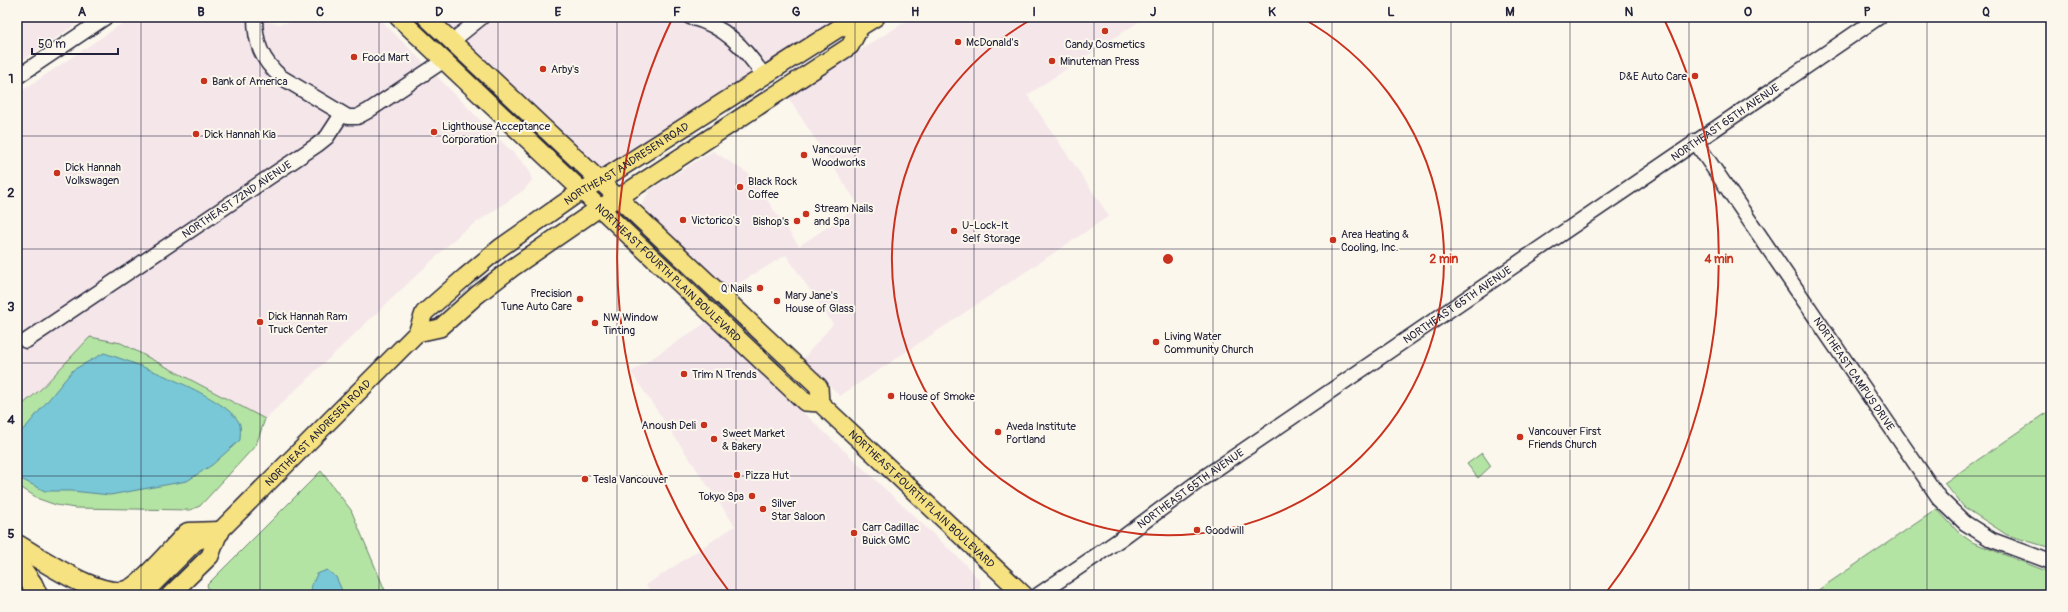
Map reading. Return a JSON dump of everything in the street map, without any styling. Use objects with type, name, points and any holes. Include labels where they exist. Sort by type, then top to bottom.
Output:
[{"type":"highway","points":[[17,545],[98,590],[110,592],[131,589],[188,533],[219,532]]},
{"type":"highway","points":[[17,563],[32,584],[37,595]]},
{"type":"main road","name":"NORTHEAST FOURTH PLAIN BOULEVARD","points":[[398,17],[805,402],[820,403],[1024,595]]},
{"type":"main road","name":"NORTHEAST FOURTH PLAIN BOULEVARD","points":[[426,17],[819,387],[820,403]]},
{"type":"main road","points":[[790,86],[788,80],[789,74],[831,46],[838,28],[860,27],[876,17]]},
{"type":"main road","name":"NORTHEAST ANDRESEN ROAD","points":[[417,333],[440,328],[477,295],[512,268],[599,208],[618,198],[850,46],[860,27]]},
{"type":"main road","name":"NORTHEAST ANDRESEN ROAD","points":[[142,595],[195,542],[219,532],[417,333],[424,313],[500,248],[581,191],[600,181],[838,28]]},
{"type":"main road","points":[[734,123],[742,105],[767,88],[768,84],[764,76]]},
{"type":"main road","name":"NORTHEAST ANDRESEN ROAD","points":[[170,595],[210,556],[219,532]]},
{"type":"street","points":[[17,77],[106,17]]},
{"type":"street","points":[[255,17],[255,34],[258,46],[268,64],[281,77],[342,114],[354,117],[361,116],[443,61]]},
{"type":"street","points":[[451,42],[482,17]]},
{"type":"street","points":[[690,17],[708,22],[730,35],[745,50],[764,76]]},
{"type":"street","name":"NORTHEAST 65TH AVENUE","points":[[1038,595],[1122,538],[1207,476],[1695,141],[1879,17]]},
{"type":"street","name":"NORTHEAST 72ND AVENUE","points":[[26,341],[317,145],[326,137],[342,114]]},
{"type":"street","name":"NORTHEAST CAMPUS DRIVE","points":[[1695,141],[1939,498],[1965,522],[1992,540],[2051,562]]},
{"type":"shaded area","points":[[17,17],[87,17],[17,64]]},
{"type":"shaded area","points":[[138,17],[250,17],[278,24],[300,21],[310,17],[378,17],[528,168],[532,180],[524,190],[461,233],[265,419],[121,343],[40,390],[17,409],[17,94],[123,23]]},
{"type":"shaded area","points":[[434,17],[844,17],[610,168],[602,169],[595,167]]},
{"type":"shaded area","points":[[913,17],[1146,17],[1027,95],[1109,216],[840,396],[803,359],[833,324],[786,255],[729,289],[644,211],[642,204],[650,190],[713,151],[749,174],[799,246],[859,206],[787,96]]},
{"type":"shaded area","points":[[707,322],[964,563],[980,581],[980,595],[653,595],[646,585],[735,526],[631,372]]},
{"type":"green space","points":[[90,337],[121,343],[265,419],[256,445],[200,506],[190,510],[75,508],[56,505],[39,499],[17,485],[17,409],[40,390]]},
{"type":"green space","points":[[2051,410],[2051,548],[2007,535],[1964,507],[1944,483]]},
{"type":"green space","points":[[1482,453],[1491,466],[1478,478],[1467,464]]},
{"type":"green space","points":[[321,471],[351,510],[387,595],[210,595],[207,585]]},
{"type":"green space","points":[[1937,509],[1959,533],[1972,542],[2051,573],[2051,595],[1811,595]]},
{"type":"water","points":[[104,353],[157,372],[201,393],[219,404],[233,415],[240,425],[240,440],[212,465],[187,481],[110,495],[72,491],[45,491],[17,477],[17,434],[26,427],[73,370]]},
{"type":"water","points":[[327,570],[336,577],[344,595],[313,595],[311,587],[317,574]]},
{"type":"waterway","points":[[17,39],[20,44]]},
{"type":"place","name":"Candy Cosmetics","points":[[1105,31]]},
{"type":"place","name":"McDonald's","points":[[958,42]]},
{"type":"place","name":"Food Mart","points":[[354,57]]},
{"type":"place","name":"Minuteman Press","points":[[1052,61]]},
{"type":"place","name":"Arby's","points":[[543,69]]},
{"type":"place","name":"D&E Auto Care","points":[[1695,76]]},
{"type":"place","name":"Bank of America","points":[[204,81]]},
{"type":"place","name":"Lighthouse Acceptance Corporation","points":[[434,132]]},
{"type":"place","name":"Dick Hannah Kia","points":[[196,134]]},
{"type":"place","name":"Vancouver Woodworks","points":[[804,155]]},
{"type":"place","name":"Dick Hannah Volkswagen","points":[[57,173]]},
{"type":"place","name":"Black Rock Coffee","points":[[740,187]]},
{"type":"place","name":"Stream Nails and Spa","points":[[806,214]]},
{"type":"place","name":"Victorico's","points":[[683,220]]},
{"type":"place","name":"Bishop's","points":[[797,221]]},
{"type":"place","name":"U-Lock-It Self Storage","points":[[954,231]]},
{"type":"place","name":"Area Heating & Cooling, Inc.","points":[[1333,240]]},
{"type":"place","name":"Q Nails","points":[[760,288]]},
{"type":"place","name":"Precision Tune Auto Care","points":[[580,299]]},
{"type":"place","name":"Mary Jane's House of Glass","points":[[777,301]]},
{"type":"place","name":"Dick Hannah Ram Truck Center","points":[[260,322]]},
{"type":"place","name":"NW Window Tinting","points":[[595,323]]},
{"type":"place","name":"Living Water Community Church","points":[[1156,342]]},
{"type":"place","name":"Trim N Trends","points":[[684,374]]},
{"type":"place","name":"House of Smoke","points":[[891,396]]},
{"type":"place","name":"Anoush Deli","points":[[704,425]]},
{"type":"place","name":"Aveda Institute Portland","points":[[998,432]]},
{"type":"place","name":"Vancouver First Friends Church","points":[[1520,437]]},
{"type":"place","name":"Sweet Market & Bakery","points":[[714,439]]},
{"type":"place","name":"Pizza Hut","points":[[737,475]]},
{"type":"place","name":"Tesla Vancouver","points":[[585,479]]},
{"type":"place","name":"Tokyo Spa","points":[[752,496]]},
{"type":"place","name":"Silver Star Saloon","points":[[763,509]]},
{"type":"place","name":"Goodwill","points":[[1197,530]]},
{"type":"place","name":"Carr Cadillac Buick GMC","points":[[854,533]]}]
